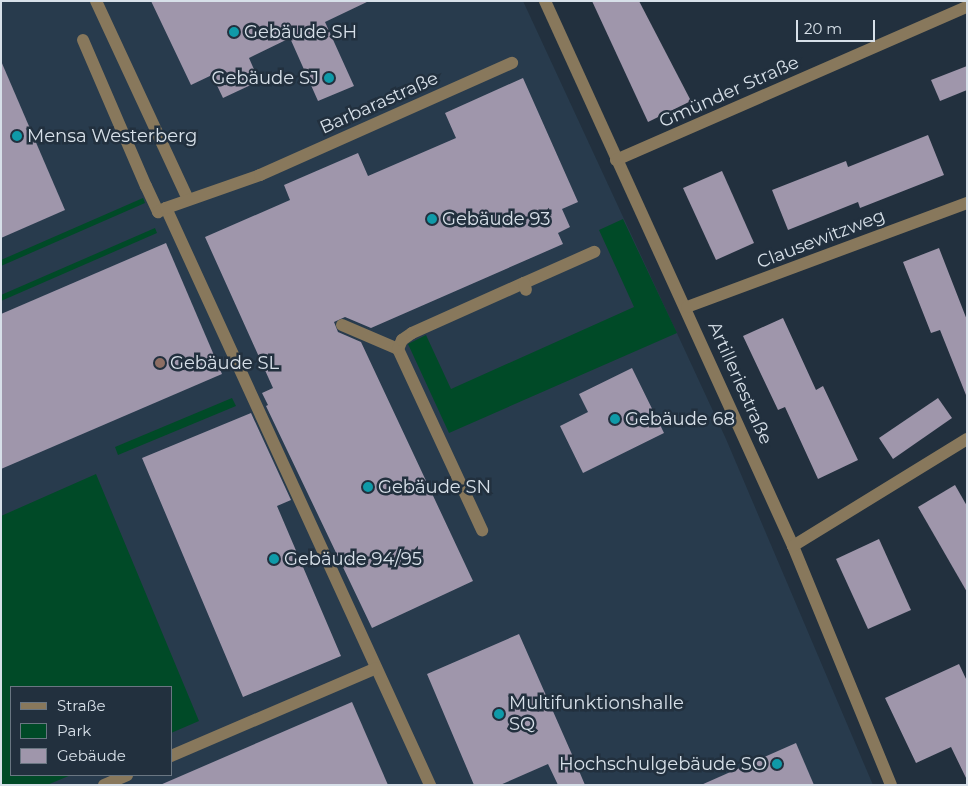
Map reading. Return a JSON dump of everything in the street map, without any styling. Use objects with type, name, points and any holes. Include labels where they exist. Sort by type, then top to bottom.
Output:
[{"type":"street","points":[[96,1],[188,199]]},
{"type":"street","name":"Artilleriestraße","points":[[545,1],[616,160],[687,307],[793,546],[891,785]]},
{"type":"street","name":"Gmünder Straße","points":[[616,160],[967,6]]},
{"type":"street","points":[[83,40],[430,785]]},
{"type":"street","name":"Barbarastraße","points":[[162,210],[188,199],[260,175],[512,63]]},
{"type":"street","name":"Clausewitzweg","points":[[687,307],[967,203]]},
{"type":"street","points":[[398,349],[402,340],[412,333],[525,286],[594,252]]},
{"type":"street","points":[[342,325],[398,349],[482,530]]},
{"type":"street","points":[[793,546],[967,439]]},
{"type":"street","points":[[172,756],[376,668]]},
{"type":"street","points":[[104,785],[125,776]]},
{"type":"shaded area","points":[[1,1],[523,1],[726,439],[873,785],[1,785]]},
{"type":"green space","points":[[143,198],[145,203],[1,266],[1,260]]},
{"type":"green space","points":[[623,219],[677,333],[449,433],[408,344],[426,335],[451,389],[634,307],[599,230]]},
{"type":"green space","points":[[155,228],[157,233],[1,301],[1,295]]},
{"type":"green space","points":[[232,398],[236,406],[118,455],[115,447]]},
{"type":"green space","points":[[96,474],[199,721],[172,733],[172,686],[10,686],[10,776],[69,776],[47,785],[1,785],[1,516]]},
{"type":"building","name":"Gebäude SH","points":[[151,1],[369,1],[325,22],[354,86],[318,101],[290,38],[249,58],[259,81],[223,98],[212,75],[191,85]]},
{"type":"building","points":[[592,1],[639,1],[691,101],[648,122]]},
{"type":"building","name":"Mensa Westerberg","points":[[1,61],[65,210],[1,238]]},
{"type":"building","points":[[967,66],[967,90],[940,101],[931,80]]},
{"type":"building","points":[[523,78],[578,202],[562,209],[570,227],[558,233],[563,244],[371,328],[345,317],[334,322],[338,332],[361,342],[473,581],[372,628],[266,406],[268,405],[262,393],[273,388],[205,237],[290,200],[284,185],[358,153],[368,176],[456,138],[445,113]]},
{"type":"building","points":[[928,135],[944,175],[860,208],[858,202],[788,230],[772,190],[846,161],[848,167]]},
{"type":"building","points":[[722,171],[754,243],[716,260],[683,188]]},
{"type":"building","name":"Gebäude SL","points":[[166,243],[222,374],[1,469],[1,314]]},
{"type":"building","points":[[939,248],[967,320],[966,395],[940,330],[931,333],[903,262]]},
{"type":"building","points":[[783,318],[816,390],[823,386],[858,460],[818,479],[785,407],[778,410],[743,336]]},
{"type":"building","name":"Gebäude 68","points":[[632,368],[664,433],[583,473],[560,426],[588,412],[579,394]]},
{"type":"building","points":[[938,398],[952,418],[893,459],[879,438]]},
{"type":"building","name":"Gebäude 94/95","points":[[251,413],[291,500],[277,506],[341,656],[243,697],[142,458]]},
{"type":"building","points":[[955,485],[967,506],[967,592],[918,507]]},
{"type":"building","points":[[879,539],[911,610],[868,629],[836,559]]},
{"type":"building","name":"Multifunktionshalle SQ","points":[[519,634],[585,785],[558,785],[548,764],[500,785],[474,785],[427,674]]},
{"type":"building","points":[[959,664],[967,681],[967,780],[951,747],[916,763],[885,698]]},
{"type":"building","points":[[352,702],[388,785],[160,785]]},
{"type":"building","name":"Hochschulgebäude SO","points":[[796,743],[814,785],[701,785]]},
{"type":"place","name":"Gebäude SH","points":[[234,32]]},
{"type":"place","name":"Gebäude SJ","points":[[329,78]]},
{"type":"place","name":"Mensa Westerberg","points":[[17,136]]},
{"type":"place","name":"Gebäude 93","points":[[432,219]]},
{"type":"place","name":"Gebäude SL","points":[[160,363]]},
{"type":"place","name":"Gebäude 68","points":[[615,419]]},
{"type":"place","name":"Gebäude SN","points":[[368,487]]},
{"type":"place","name":"Gebäude 94/95","points":[[274,559]]},
{"type":"place","name":"Multifunktionshalle SQ","points":[[499,714]]},
{"type":"place","name":"Hochschulgebäude SO","points":[[777,764]]}]
